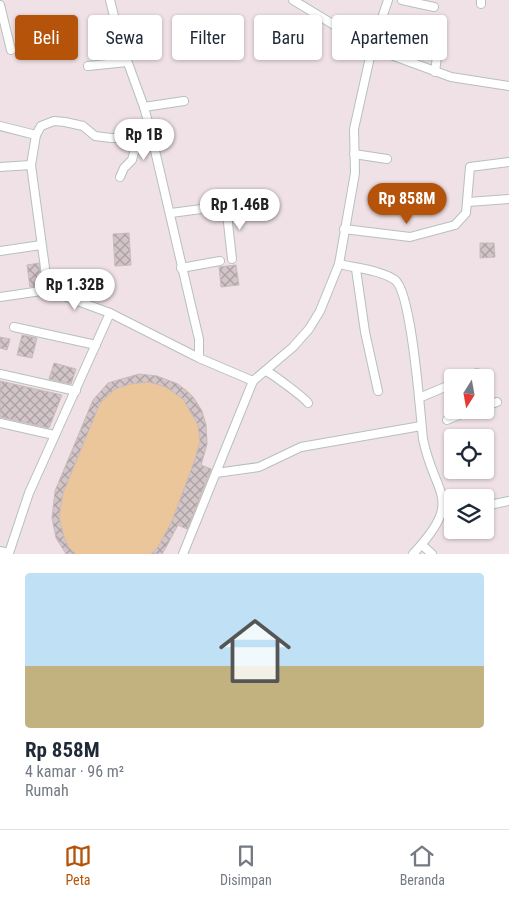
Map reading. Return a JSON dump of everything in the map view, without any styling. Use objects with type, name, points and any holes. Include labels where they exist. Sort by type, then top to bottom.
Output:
[{"type":"street","points":[[110,0],[127,62],[144,108],[148,134],[170,213],[181,268],[199,339],[199,358]]},
{"type":"street","points":[[293,0],[332,24]]},
{"type":"street","points":[[383,15],[388,0]]},
{"type":"street","points":[[402,0],[434,7]]},
{"type":"street","points":[[0,5],[11,50]]},
{"type":"street","points":[[183,554],[253,381],[266,371],[309,329],[320,312],[339,264],[355,173],[354,129],[369,60]]},
{"type":"street","points":[[404,60],[435,72],[467,81],[509,86]]},
{"type":"street","points":[[435,72],[437,60]]},
{"type":"street","points":[[88,66],[127,62]]},
{"type":"street","points":[[144,108],[184,101]]},
{"type":"street","points":[[48,290],[30,165],[36,135],[41,126],[54,122],[82,126],[95,136],[120,138],[148,134]]},
{"type":"street","points":[[0,126],[36,135]]},
{"type":"street","points":[[120,177],[124,168],[132,160],[135,149],[148,134]]},
{"type":"street","points":[[354,154],[387,159]]},
{"type":"street","points":[[344,229],[416,236],[456,225],[464,217],[468,202],[470,167],[509,162]]},
{"type":"street","points":[[0,167],[30,165]]},
{"type":"street","points":[[468,202],[509,199]]},
{"type":"street","points":[[170,213],[247,203]]},
{"type":"street","points":[[226,205],[232,259]]},
{"type":"street","points":[[0,251],[41,245]]},
{"type":"street","points":[[181,268],[220,261]]},
{"type":"street","points":[[339,264],[394,280],[401,290],[410,330],[421,426],[427,456],[443,494],[443,512],[414,554]]},
{"type":"street","points":[[356,268],[365,332],[378,390]]},
{"type":"street","points":[[0,296],[48,290],[110,312],[199,358],[253,381]]},
{"type":"street","points":[[0,551],[9,554],[29,493],[110,312]]},
{"type":"street","points":[[14,327],[96,345]]},
{"type":"street","points":[[266,371],[272,373],[283,385],[302,396],[308,403]]},
{"type":"street","points":[[0,374],[76,391]]},
{"type":"street","points":[[419,398],[444,387]]},
{"type":"street","points":[[0,423],[54,435]]},
{"type":"street","points":[[216,473],[259,467],[301,447],[421,426]]},
{"type":"street","points":[[494,504],[508,501]]},
{"type":"street","points":[[422,545],[432,554]]},
{"type":"shaded area","points":[[139,374],[168,381],[184,388],[196,401],[204,417],[207,443],[201,465],[215,471],[191,531],[178,525],[162,554],[66,554],[56,538],[52,518],[55,491],[93,400],[108,383]]},
{"type":"building","points":[[129,233],[131,265],[115,266],[113,234]]},
{"type":"building","points":[[480,243],[494,243],[495,257],[480,258]]},
{"type":"building","points":[[39,263],[42,285],[30,287],[27,265]]},
{"type":"building","points":[[236,265],[239,285],[221,287],[219,267]]},
{"type":"building","points":[[22,335],[37,338],[32,358],[17,355]]},
{"type":"building","points":[[0,337],[10,339],[7,350],[0,348]]},
{"type":"building","points":[[54,363],[76,369],[71,384],[49,379]]},
{"type":"building","points":[[139,374],[157,376],[178,384],[193,397],[202,411],[206,425],[207,444],[201,465],[211,469],[187,529],[178,525],[162,554],[151,554],[158,547],[172,521],[194,462],[200,442],[198,425],[183,399],[166,387],[149,382],[130,384],[115,389],[100,403],[63,493],[59,517],[69,548],[76,554],[66,554],[56,538],[52,518],[55,491],[93,400],[108,383]]},
{"type":"building","points":[[0,381],[62,395],[49,428],[0,417]]}]
